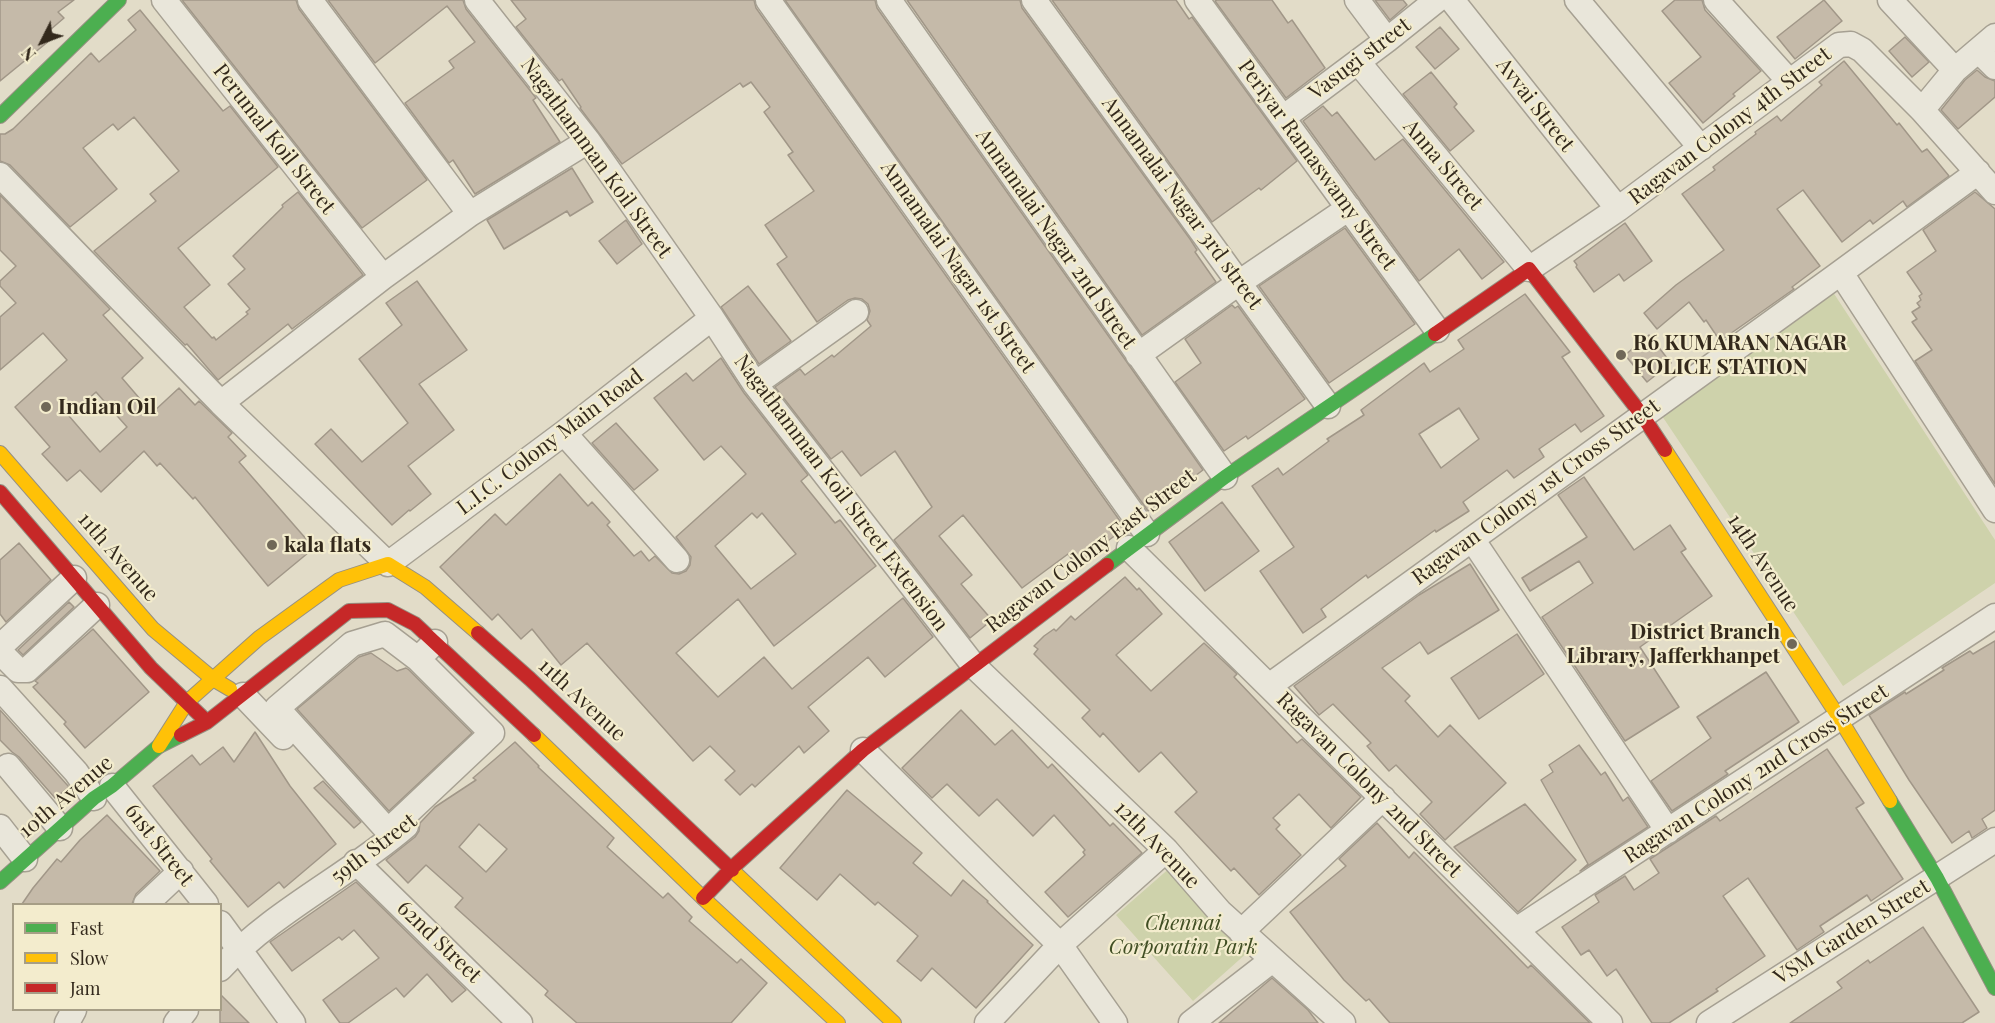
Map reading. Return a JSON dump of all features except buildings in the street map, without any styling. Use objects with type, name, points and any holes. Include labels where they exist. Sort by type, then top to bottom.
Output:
[{"type":"main road","points":[[0,116],[119,0]]},
{"type":"main road","name":"Ragavan Colony East Street","points":[[703,898],[732,868],[863,750],[1225,477],[1528,269]]},
{"type":"main road","name":"14th Avenue","points":[[1528,269],[1642,415],[1840,719],[1937,878],[1995,988]]},
{"type":"main road","name":"11th Avenue","points":[[0,453],[153,629],[213,679],[243,695]]},
{"type":"main road","points":[[0,492],[70,582]]},
{"type":"main road","points":[[159,746],[187,702],[259,638],[339,580],[388,564]]},
{"type":"main road","name":"11th Avenue","points":[[388,564],[425,587],[530,679],[894,1023]]},
{"type":"main road","points":[[93,609],[207,722]]},
{"type":"main road","points":[[159,746],[207,722],[349,611],[388,610],[415,624],[427,651],[524,725],[703,898],[838,1023]]},
{"type":"main road","name":"10th Avenue","points":[[0,882],[60,828],[159,746]]},
{"type":"street","name":"Perumal Koil Street","points":[[164,0],[383,277]]},
{"type":"street","points":[[310,0],[470,214]]},
{"type":"street","name":"Nagathamman Koil Street","points":[[477,0],[588,141],[712,318]]},
{"type":"street","name":"Annamalai Nagar 1st Street","points":[[768,0],[1138,541]]},
{"type":"street","name":"Annamalai Nagar 2nd Street","points":[[889,0],[1225,477]]},
{"type":"street","name":"Annamalai Nagar 3rd street","points":[[1034,0],[1328,406]]},
{"type":"street","name":"Periyar Ramaswamy Street","points":[[1197,0],[1437,330]]},
{"type":"street","points":[[1357,0],[1387,40]]},
{"type":"street","name":"Vasugi street","points":[[1284,117],[1437,0]]},
{"type":"street","name":"Avvai Street","points":[[1452,0],[1618,209]]},
{"type":"street","points":[[1577,0],[1701,148]]},
{"type":"street","points":[[1716,0],[1789,81]]},
{"type":"street","points":[[1890,0],[1955,70]]},
{"type":"street","name":"Ragavan Colony 4th Street","points":[[1528,269],[1618,209],[1839,45],[1851,45],[1862,50],[1922,110],[1995,192]]},
{"type":"street","points":[[1922,110],[1955,70],[1990,51]]},
{"type":"street","name":"Anna Street","points":[[1358,62],[1528,269]]},
{"type":"street","points":[[221,403],[383,277],[470,214],[588,141]]},
{"type":"street","name":"Ragavan Colony 1st Cross Street","points":[[1269,686],[1551,484],[1642,415],[1978,172]]},
{"type":"street","points":[[0,176],[221,403],[388,564]]},
{"type":"street","points":[[1138,355],[1349,208]]},
{"type":"street","points":[[1841,273],[1995,510]]},
{"type":"street","points":[[754,384],[856,312]]},
{"type":"street","name":"Nagathamman Koil Street Extension","points":[[712,318],[754,384],[974,666]]},
{"type":"street","name":"L.I.C. Colony Main Road","points":[[388,564],[564,433],[712,318]]},
{"type":"street","points":[[564,433],[677,560]]},
{"type":"street","points":[[1472,539],[1668,831]]},
{"type":"street","name":"Ragavan Colony 2nd Street","points":[[1138,541],[1269,686],[1610,1023]]},
{"type":"street","points":[[70,582],[93,609],[27,670],[18,670],[1,653],[4,643],[70,582]]},
{"type":"street","name":"Ragavan Colony 2nd Cross Street","points":[[1516,930],[1995,616]]},
{"type":"street","points":[[385,634],[427,651],[492,733],[388,831],[277,708],[352,644],[385,634]]},
{"type":"street","name":"12th Avenue","points":[[974,666],[1166,850],[1220,912],[1343,1023]]},
{"type":"street","name":"61st Street","points":[[0,688],[76,772],[103,792],[181,872],[205,903]]},
{"type":"street","points":[[243,695],[386,843]]},
{"type":"street","name":"59th Street","points":[[222,967],[239,948],[386,843],[524,725]]},
{"type":"street","points":[[863,750],[1060,945],[1115,1023]]},
{"type":"street","points":[[8,766],[60,828]]},
{"type":"street","points":[[1241,932],[1383,798]]},
{"type":"street","points":[[3,836],[25,859]]},
{"type":"street","name":"VSM Garden Street","points":[[1709,1023],[1995,840]]},
{"type":"street","points":[[987,1023],[1060,945],[1166,850]]},
{"type":"street","name":"62nd Street","points":[[357,862],[520,1023]]},
{"type":"street","points":[[147,903],[181,872]]},
{"type":"street","points":[[222,926],[294,1023]]},
{"type":"street","points":[[1191,1023],[1272,961]]},
{"type":"street","points":[[176,1023],[185,1011]]},
{"type":"green space","points":[[1829,286],[1995,540],[1995,583],[1843,686],[1656,407]]},
{"type":"green space","name":"Chennai Corporatin Park","points":[[1172,866],[1248,952],[1193,1001],[1116,915]]},
{"type":"traffic: fast","points":[[0,116],[119,0]]},
{"type":"traffic: fast","points":[[1107,565],[1225,477],[1435,334]]},
{"type":"traffic: fast","points":[[0,882],[94,798],[112,786],[159,746],[181,735]]},
{"type":"traffic: fast","points":[[1890,801],[1937,878],[1995,988]]},
{"type":"traffic: slow","points":[[1665,450],[1840,719],[1890,801]]},
{"type":"traffic: slow","points":[[0,453],[153,629],[213,679],[230,689]]},
{"type":"traffic: slow","points":[[159,746],[187,702],[259,638],[339,580],[388,564],[425,587],[478,633]]},
{"type":"traffic: slow","points":[[534,735],[703,898],[838,1023]]},
{"type":"traffic: slow","points":[[732,870],[894,1023]]},
{"type":"traffic: jam","points":[[1435,334],[1529,269],[1642,415],[1665,450]]},
{"type":"traffic: jam","points":[[0,492],[151,668],[202,717]]},
{"type":"traffic: jam","points":[[703,898],[732,868],[863,750],[1107,565]]},
{"type":"traffic: jam","points":[[181,735],[207,722],[349,611],[388,610],[415,624],[534,735]]},
{"type":"traffic: jam","points":[[478,633],[530,679],[732,870]]},
{"type":"place","name":"R6 KUMARAN NAGAR POLICE STATION","points":[[1621,355]]},
{"type":"place","name":"Indian Oil","points":[[46,407]]},
{"type":"place","name":"kala flats","points":[[272,545]]},
{"type":"place","name":"District Branch Library, Jafferkhanpet","points":[[1792,644]]}]
